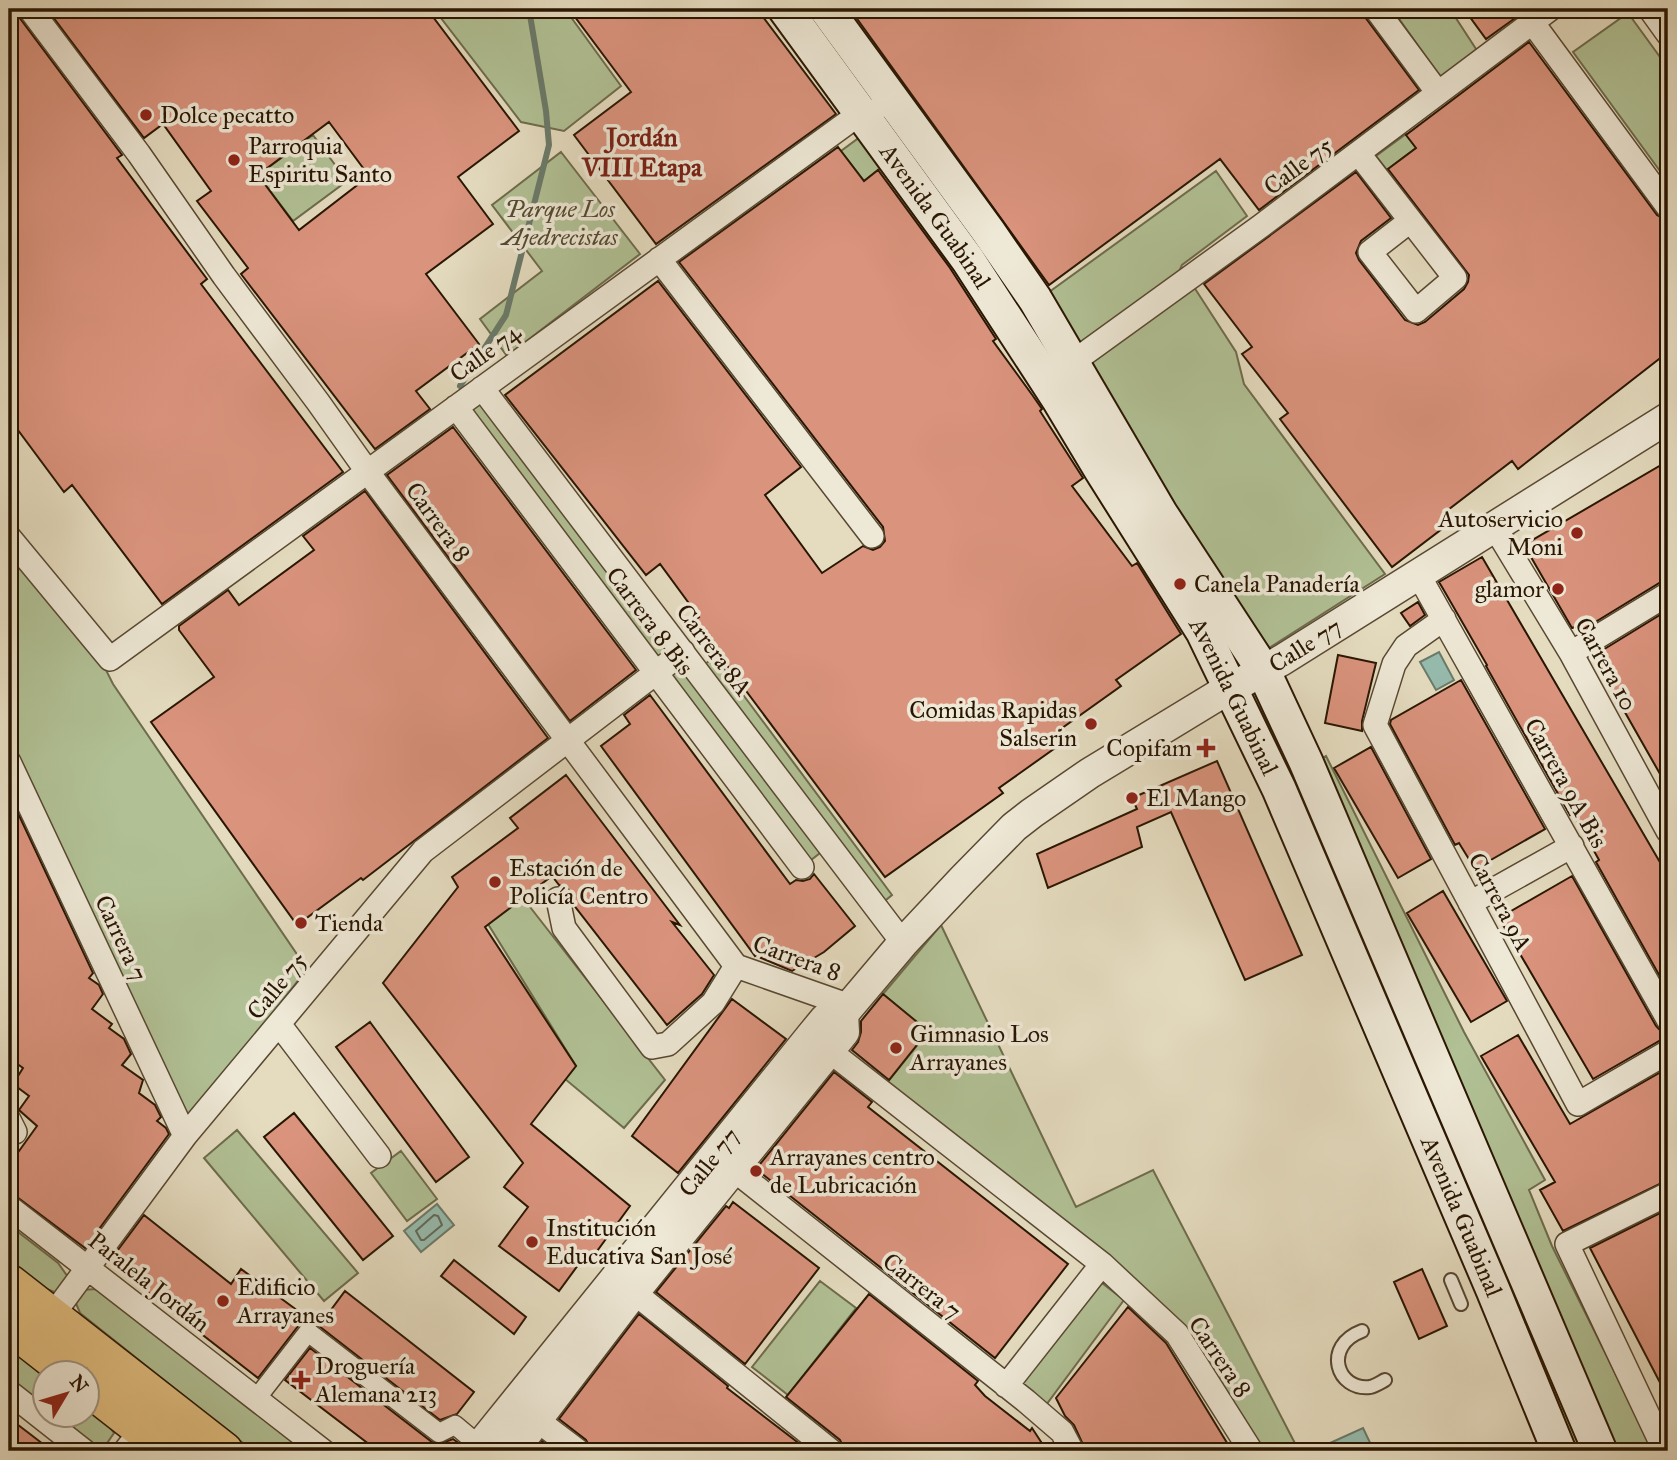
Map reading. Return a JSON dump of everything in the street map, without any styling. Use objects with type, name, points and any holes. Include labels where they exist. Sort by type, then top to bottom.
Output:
[{"type":"main road","name":"Avenida Guabinal","points":[[785,9],[968,260],[1059,400],[1203,632],[1279,789],[1559,1451]]},
{"type":"main road","name":"Avenida Guabinal","points":[[826,9],[996,243],[1073,362],[1161,513],[1263,670],[1306,762],[1600,1451]]},
{"type":"main road","points":[[9,1283],[225,1451]]},
{"type":"main road","points":[[9,1325],[50,1358]]},
{"type":"main road","points":[[102,1401],[146,1444]]},
{"type":"street","name":"Carrera 8","points":[[30,9],[139,154],[224,276],[566,741],[715,934],[736,966],[847,1010]]},
{"type":"street","points":[[1376,9],[1438,93]]},
{"type":"street","points":[[1650,9],[1668,34]]},
{"type":"street","points":[[1541,15],[1668,207]]},
{"type":"street","name":"Calle 75","points":[[1073,362],[1359,154],[1541,15]]},
{"type":"street","name":"Calle 74","points":[[9,537],[110,659],[862,112],[898,108]]},
{"type":"street","points":[[1359,154],[1455,278],[1416,311],[1370,252],[1410,221]]},
{"type":"street","points":[[659,259],[872,536]]},
{"type":"street","name":"Carrera 8A","points":[[482,388],[903,943]]},
{"type":"street","name":"Carrera 8 Bis","points":[[456,407],[802,867]]},
{"type":"street","name":"Calle 77","points":[[513,1451],[537,1420],[624,1284],[820,1043],[844,1032],[847,1010],[903,943],[1014,827],[1090,773],[1263,670],[1668,418]]},
{"type":"street","name":"Carrera 10","points":[[1494,526],[1571,653],[1668,831]]},
{"type":"street","name":"Carrera 9A Bis","points":[[1418,574],[1668,1019]]},
{"type":"street","points":[[1571,653],[1668,594]]},
{"type":"street","name":"Carrera 9A","points":[[1444,619],[1406,646],[1394,664],[1375,725],[1578,1104],[1668,1052]]},
{"type":"street","name":"Calle 75","points":[[52,1316],[185,1136],[424,851],[683,652]]},
{"type":"street","name":"Carrera 7","points":[[9,762],[185,1136]]},
{"type":"street","points":[[1470,903],[1572,846]]},
{"type":"street","points":[[558,899],[564,928],[652,1047],[668,1044],[713,1003],[736,966]]},
{"type":"street","points":[[279,1024],[379,1157]]},
{"type":"street","name":"Carrera 8","points":[[820,1043],[1102,1265],[1177,1334],[1251,1451]]},
{"type":"street","name":"Calle 77","points":[[478,1448],[624,1284],[733,1169],[820,1043]]},
{"type":"street","name":"Carrera 7","points":[[733,1169],[1006,1385],[1062,1432],[1072,1451]]},
{"type":"street","points":[[1665,1451],[1567,1244],[1668,1194]]},
{"type":"street","name":"Paralela Jordán","points":[[9,1207],[323,1451]]},
{"type":"street","points":[[1006,1385],[1102,1265]]},
{"type":"street","points":[[624,1284],[831,1451]]},
{"type":"street","points":[[256,1399],[309,1332],[439,1433],[455,1425],[478,1448]]},
{"type":"street","points":[[9,1392],[84,1451]]},
{"type":"street","points":[[537,1420],[578,1451]]},
{"type":"lane","points":[[1451,1280],[1461,1304]]},
{"type":"lane","points":[[1362,1331],[1349,1336],[1340,1347],[1338,1362],[1343,1377],[1356,1385],[1370,1387],[1385,1380]]},
{"type":"green space","points":[[434,9],[565,9],[621,86],[564,131],[521,122]]},
{"type":"green space","points":[[1392,9],[1450,9],[1478,52],[1444,82]]},
{"type":"green space","points":[[1628,13],[1668,68],[1668,182],[1573,52]]},
{"type":"green space","points":[[1406,134],[1416,148],[1387,170],[1376,156]]},
{"type":"green space","points":[[313,135],[347,181],[293,221],[258,175]]},
{"type":"green space","points":[[860,137],[882,167],[864,181],[841,151]]},
{"type":"green space","name":"Parque Los Ajedrecistas","points":[[561,152],[640,254],[507,356],[480,319],[542,271],[492,205]]},
{"type":"green space","points":[[1216,171],[1247,216],[1182,265],[1174,283],[1081,349],[1045,295]]},
{"type":"green space","points":[[1192,284],[1236,352],[1244,384],[1385,574],[1269,648],[1214,568],[1082,359]]},
{"type":"green space","points":[[482,388],[829,846],[802,867],[456,407]]},
{"type":"green space","points":[[9,552],[101,660],[113,684],[307,969],[185,1126],[9,752]]},
{"type":"green space","points":[[715,657],[892,895],[881,904],[702,666]]},
{"type":"green space","points":[[1250,693],[1295,766],[1592,1451],[1576,1451],[1484,1231]]},
{"type":"green space","points":[[1326,756],[1464,1032],[1545,1180],[1529,1190],[1552,1246],[1654,1451],[1608,1451],[1317,762]]},
{"type":"green space","points":[[523,898],[665,1080],[624,1128],[565,1079],[576,1066],[488,924]]},
{"type":"green space","points":[[941,925],[1076,1207],[1153,1170],[1299,1451],[1260,1451],[1186,1329],[886,1084],[928,1032],[883,994]]},
{"type":"green space","points":[[237,1130],[358,1273],[324,1301],[204,1158]]},
{"type":"green space","points":[[401,1151],[437,1199],[407,1221],[371,1173]]},
{"type":"green space","points":[[9,1225],[58,1263],[68,1277],[57,1293],[44,1288],[9,1260]]},
{"type":"green space","points":[[1098,1280],[1124,1300],[1046,1405],[1019,1385]]},
{"type":"green space","points":[[820,1281],[856,1308],[788,1395],[752,1367]]},
{"type":"green space","points":[[97,1289],[304,1451],[253,1451],[80,1313],[75,1301],[81,1290]]},
{"type":"green space","points":[[9,1345],[32,1364],[32,1400],[9,1381]]},
{"type":"green space","points":[[102,1418],[114,1433],[103,1449],[90,1444],[69,1428],[102,1428]]},
{"type":"water","points":[[1439,652],[1454,680],[1436,690],[1420,662]]},
{"type":"water","points":[[437,1204],[454,1225],[421,1252],[404,1231]]},
{"type":"water","points":[[1363,1428],[1374,1451],[1321,1451],[1319,1448]]},
{"type":"building","points":[[9,9],[16,9],[19,17],[122,155],[117,158],[207,279],[201,284],[343,472],[162,604],[72,485],[64,492],[9,418]]},
{"type":"building","points":[[47,9],[427,9],[519,131],[458,177],[493,224],[426,274],[479,344],[416,391],[430,409],[375,449],[241,274],[248,268],[197,201],[211,191],[163,124],[144,138]],"holes":[[[329,122],[369,176],[299,230],[258,175]]]},
{"type":"building","points":[[569,9],[757,9],[836,114],[656,244],[574,135],[631,92]]},
{"type":"building","points":[[850,9],[1362,9],[1365,17],[1419,90],[1259,210],[1220,159],[1049,285]]},
{"type":"building","points":[[1464,9],[1513,9],[1518,16],[1486,39]]},
{"type":"building","points":[[1529,42],[1657,215],[1668,221],[1668,352],[1518,469],[1512,461],[1444,513],[1451,522],[1392,567],[1280,419],[1288,413],[1242,354],[1252,347],[1204,284],[1356,172],[1391,218],[1361,241],[1356,253],[1359,260],[1405,320],[1418,325],[1425,322],[1464,289],[1469,275],[1388,169],[1416,148],[1406,135]]},
{"type":"building","points":[[838,147],[864,181],[878,170],[950,268],[996,339],[993,341],[1042,409],[1040,411],[1083,478],[1072,486],[1132,566],[1137,563],[1181,634],[1116,680],[1121,686],[1058,731],[1065,741],[999,788],[1003,793],[885,877],[720,656],[695,620],[699,617],[660,564],[646,575],[505,395],[658,281],[801,467],[765,495],[822,573],[863,546],[873,550],[880,547],[885,541],[883,527],[679,262]]},
{"type":"building","points":[[453,427],[636,670],[570,721],[387,475]]},
{"type":"building","points":[[1668,461],[1668,580],[1579,632],[1575,627],[1572,628],[1524,545]]},
{"type":"building","points":[[365,491],[548,738],[363,880],[361,878],[297,925],[151,722],[214,677],[179,630],[179,626],[228,590],[239,605],[314,550],[303,536]]},
{"type":"building","points":[[1482,557],[1668,876],[1668,991],[1596,862],[1599,860],[1573,813],[1570,815],[1439,582]]},
{"type":"building","points":[[1418,602],[1425,615],[1410,626],[1401,613]]},
{"type":"building","points":[[1668,610],[1668,788],[1593,656]]},
{"type":"building","points":[[1338,655],[1376,663],[1362,731],[1325,723]]},
{"type":"building","points":[[1461,680],[1545,829],[1475,869],[1459,843],[1455,845],[1390,724],[1391,720]]},
{"type":"building","points":[[650,695],[790,884],[796,880],[810,879],[814,874],[855,926],[824,952],[792,971],[761,958],[770,944],[755,956],[601,746],[630,724],[624,715]]},
{"type":"building","points":[[1371,747],[1431,859],[1398,878],[1334,768]]},
{"type":"building","points":[[1217,761],[1302,955],[1245,980],[1171,812],[1137,827],[1142,847],[1048,888],[1037,854],[1137,809],[1132,798]]},
{"type":"building","points":[[566,775],[680,925],[672,922],[714,975],[702,994],[667,1025],[573,904],[569,890],[559,885],[552,876],[485,927],[576,1066],[531,1124],[630,1206],[592,1258],[587,1253],[559,1291],[499,1246],[528,1207],[504,1187],[523,1163],[383,983],[458,887],[452,877],[518,828],[510,818]]},
{"type":"building","points":[[9,794],[93,973],[89,978],[99,985],[103,994],[92,1009],[112,1024],[109,1028],[124,1039],[131,1054],[122,1065],[143,1080],[139,1093],[155,1105],[161,1117],[157,1121],[169,1134],[85,1248],[9,1191],[9,1165],[37,1126],[19,1110],[29,1096],[13,1084],[23,1068],[9,1058]]},
{"type":"building","points":[[1572,876],[1656,1026],[1668,1033],[1668,1038],[1593,1079],[1499,918]]},
{"type":"building","points":[[1443,891],[1507,1001],[1471,1022],[1407,913]]},
{"type":"building","points":[[883,994],[928,1031],[889,1080],[852,1050],[858,1042],[861,1021]]},
{"type":"building","points":[[732,999],[786,1039],[678,1173],[632,1136]]},
{"type":"building","points":[[370,1022],[469,1157],[436,1182],[336,1047]]},
{"type":"building","points":[[1518,1035],[1570,1124],[1668,1068],[1668,1180],[1563,1231],[1540,1190],[1555,1182],[1481,1056]]},
{"type":"building","points":[[834,1072],[872,1102],[868,1107],[1068,1264],[995,1358],[756,1169]]},
{"type":"building","points":[[294,1113],[393,1236],[363,1260],[264,1137]]},
{"type":"building","points":[[733,1202],[819,1268],[745,1364],[656,1292],[726,1206],[729,1208]]},
{"type":"building","points":[[1668,1209],[1668,1398],[1590,1248]]},
{"type":"building","name":"Edificio Arrayanes","points":[[144,1215],[231,1284],[241,1269],[313,1322],[304,1321],[299,1325],[258,1378],[109,1262]]},
{"type":"building","points":[[454,1260],[526,1317],[514,1334],[441,1276]]},
{"type":"building","points":[[1422,1269],[1447,1326],[1419,1339],[1394,1282]]},
{"type":"building","points":[[345,1291],[474,1392],[457,1414],[440,1420],[319,1326]]},
{"type":"building","points":[[869,1294],[978,1381],[975,1385],[985,1396],[1030,1431],[1032,1428],[1047,1451],[845,1451],[840,1440],[786,1397]]},
{"type":"building","points":[[1128,1307],[1166,1343],[1232,1451],[1086,1451],[1074,1425],[1065,1416],[1056,1398]]},
{"type":"building","points":[[639,1314],[728,1386],[727,1388],[809,1451],[592,1451],[586,1440],[559,1419]]},
{"type":"building","points":[[310,1348],[432,1442],[439,1444],[453,1439],[460,1444],[459,1451],[378,1451],[285,1380]]},
{"type":"building","points":[[9,1418],[30,1434],[52,1451],[9,1451]]},
{"type":"building","points":[[542,1441],[555,1451],[535,1451]]},
{"type":"waterway","points":[[460,386],[506,315],[549,145],[529,9]]},
{"type":"place","name":"Dolce pecatto","points":[[146,115]]},
{"type":"place","name":"Parroquia Espiritu Santo","points":[[234,160]]},
{"type":"place","name":"Autoservicio Moni","points":[[1577,533]]},
{"type":"place","name":"Canela Panadería","points":[[1180,584]]},
{"type":"place","name":"glamor","points":[[1558,589]]},
{"type":"place","name":"Comidas Rapidas Salserin","points":[[1091,724]]},
{"type":"place","name":"Copifam","points":[[1206,748]]},
{"type":"place","name":"El Mango","points":[[1132,798]]},
{"type":"place","name":"Estación de Policía Centro","points":[[495,882]]},
{"type":"place","name":"Tienda","points":[[301,923]]},
{"type":"place","name":"Gimnasio Los Arrayanes","points":[[896,1048]]},
{"type":"place","name":"Arrayanes centro de Lubricación","points":[[756,1171]]},
{"type":"place","name":"Institución Educativa San José","points":[[532,1242]]},
{"type":"place","name":"Edificio Arrayanes","points":[[223,1301]]},
{"type":"place","name":"Droguería Alemana 213","points":[[301,1380]]},
{"type":"district","name":"Jordán VIII Etapa","points":[[642,152]]}]
